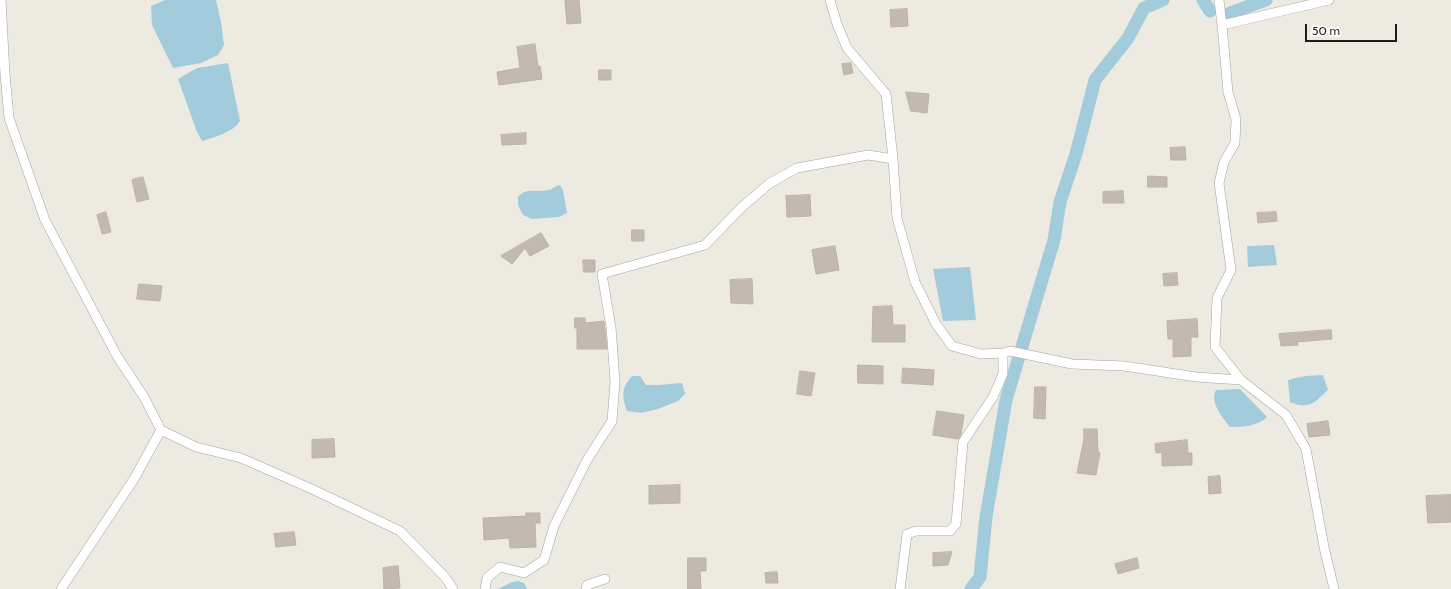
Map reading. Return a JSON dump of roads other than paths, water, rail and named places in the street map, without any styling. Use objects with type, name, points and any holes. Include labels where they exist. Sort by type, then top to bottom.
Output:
[{"type":"street","points":[[1,0],[9,118],[44,220],[117,356],[144,397],[161,430],[196,447],[241,458],[314,490],[400,531],[445,577],[453,589]]},
{"type":"street","points":[[830,0],[837,24],[847,48],[886,94],[893,159],[897,218],[915,282],[936,324],[952,346],[981,354],[1004,353],[1010,351],[1072,364],[1124,366],[1196,377],[1241,380]]},
{"type":"street","points":[[1219,0],[1228,92],[1236,119],[1235,143],[1224,162],[1219,183],[1230,270],[1218,298],[1215,347],[1241,380],[1286,415],[1306,449],[1324,547],[1334,589]]},
{"type":"street","points":[[1222,25],[1329,0]]},
{"type":"street","points":[[486,589],[486,578],[500,567],[524,573],[544,560],[554,526],[587,460],[612,421],[616,382],[611,327],[602,274],[706,245],[742,207],[770,183],[797,168],[868,155],[893,159]]},
{"type":"street","points":[[900,589],[907,534],[916,531],[950,531],[956,524],[963,442],[993,397],[1003,374],[1004,353]]},
{"type":"street","points":[[61,589],[134,479],[161,430]]},
{"type":"street","points":[[586,589],[587,585],[605,578]]},
{"type":"water","points":[[165,0],[216,0],[224,45],[218,55],[201,63],[173,68],[152,25],[151,6]]},
{"type":"water","points":[[228,63],[240,121],[228,132],[202,141],[197,132],[178,79],[197,68]]},
{"type":"water","points":[[560,185],[563,190],[567,213],[559,217],[532,219],[523,215],[518,205],[518,197],[521,194],[528,191],[544,191]]},
{"type":"water","points":[[1274,245],[1277,265],[1248,267],[1247,246]]},
{"type":"water","points":[[970,267],[976,320],[943,321],[933,269]]},
{"type":"water","points":[[1323,375],[1328,390],[1315,402],[1302,405],[1290,402],[1288,380],[1305,376]]},
{"type":"water","points":[[632,376],[640,376],[646,385],[682,383],[685,394],[678,401],[658,409],[641,413],[627,411],[623,397],[624,389],[628,380]]},
{"type":"water","points":[[1240,389],[1267,417],[1255,424],[1230,427],[1218,410],[1214,400],[1214,395],[1216,390]]},
{"type":"water","points":[[518,581],[524,583],[527,589],[498,589],[512,582]]},
{"type":"waterway","points":[[971,589],[980,577],[986,517],[1006,400],[1054,240],[1060,202],[1076,154],[1095,80],[1128,38],[1144,8],[1163,0]]},
{"type":"waterway","points":[[1203,0],[1210,11]]},
{"type":"waterway","points":[[1230,13],[1266,0]]}]
